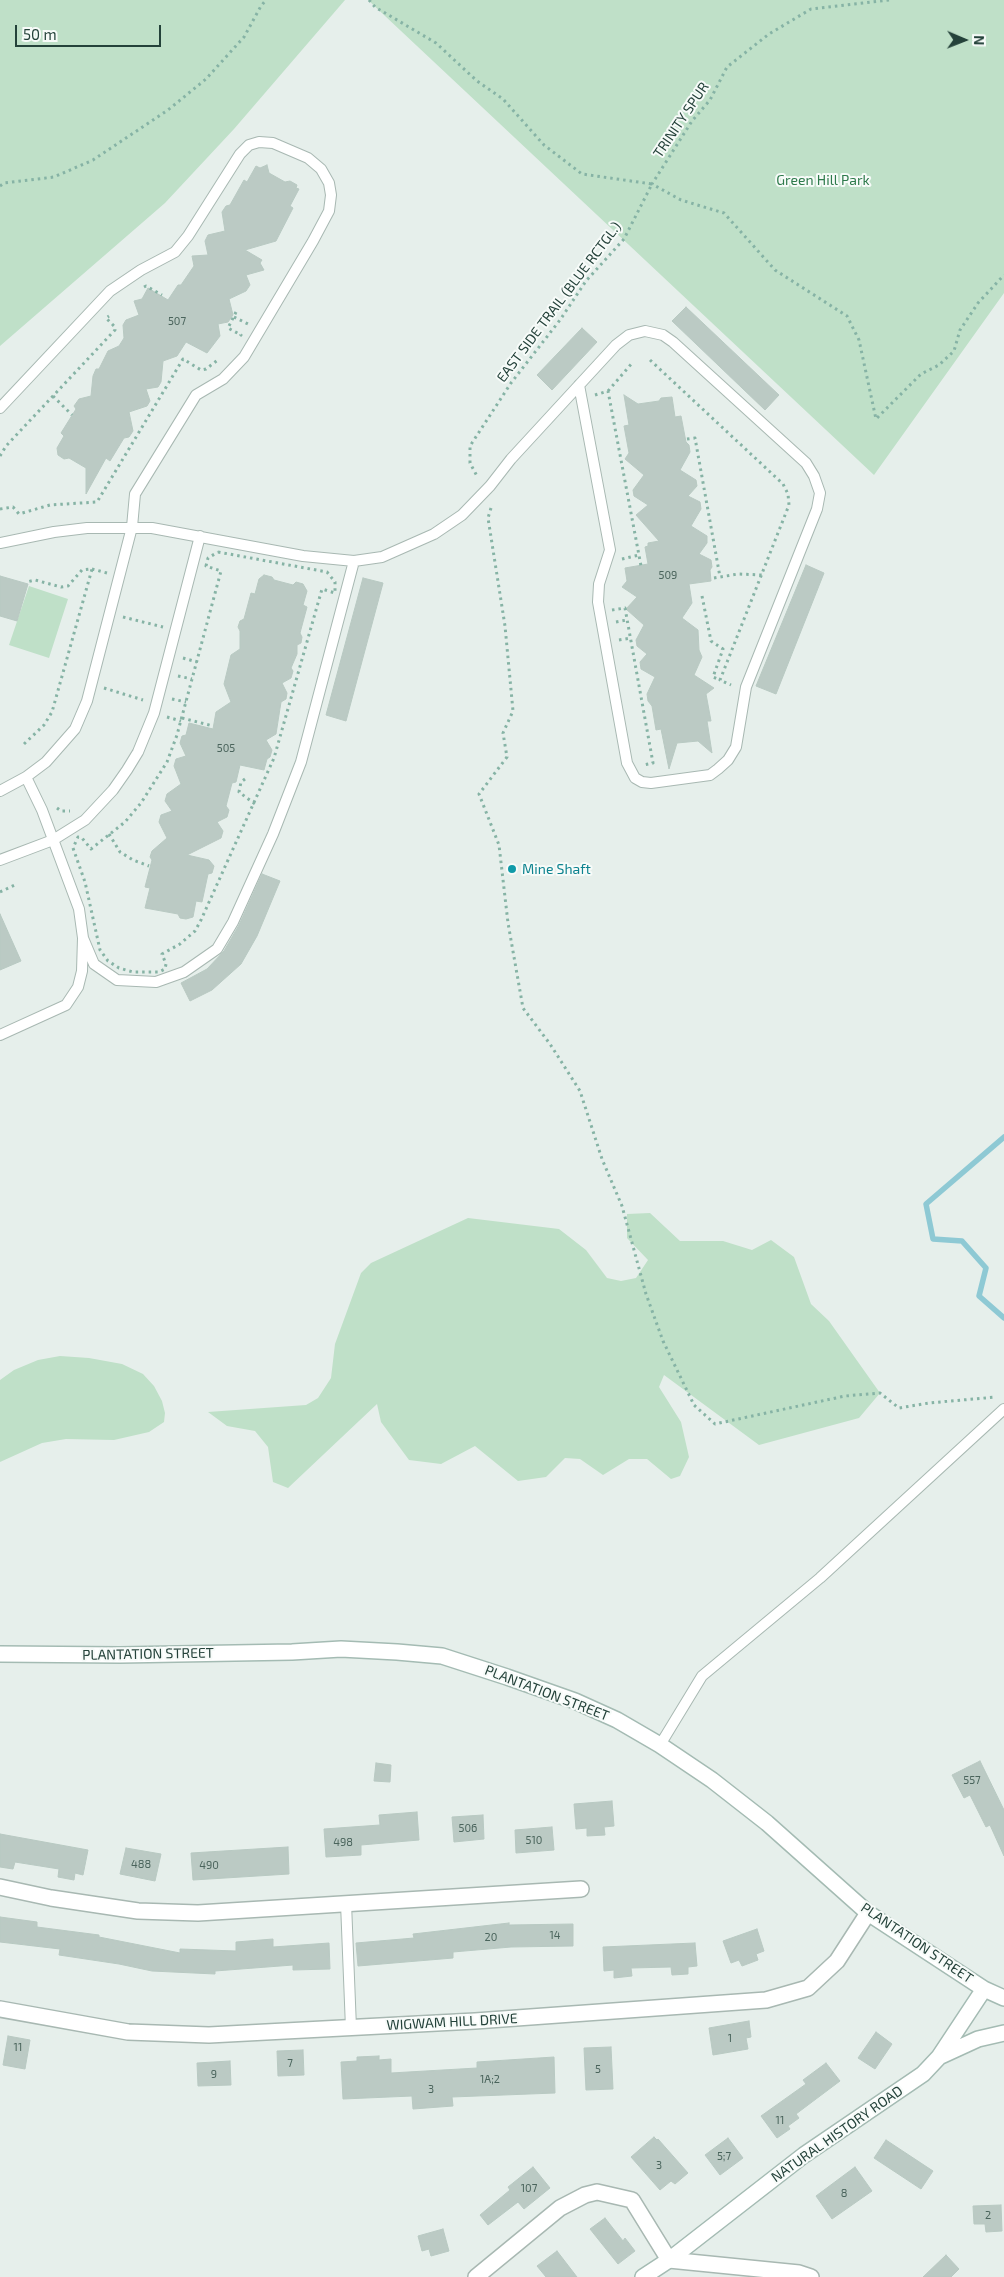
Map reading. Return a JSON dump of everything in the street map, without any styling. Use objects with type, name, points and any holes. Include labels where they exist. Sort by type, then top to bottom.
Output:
[{"type":"street","name":"PLANTATION STREET","points":[[0,1654],[130,1655],[292,1652],[341,1649],[442,1656],[507,1677],[575,1701],[617,1720],[660,1745],[712,1780],[759,1817],[868,1912],[984,1989],[1004,1998]]},
{"type":"street","points":[[0,1886],[66,1900],[161,1912],[198,1913],[581,1889]]},
{"type":"street","name":"WIGWAM HILL DRIVE","points":[[0,2009],[128,2032],[224,2035],[650,2010],[766,2000],[808,1988],[836,1960],[868,1912]]},
{"type":"street","name":"NATURAL HISTORY ROAD","points":[[643,2277],[669,2260],[804,2155],[923,2074],[939,2057],[984,1989]]},
{"type":"street","points":[[939,2057],[978,2040],[1004,2033]]},
{"type":"street","points":[[476,2277],[560,2208],[585,2195],[602,2193],[632,2200],[669,2260],[799,2273],[812,2277]]},
{"type":"lane","points":[[0,408],[110,291],[141,270],[175,252],[188,236],[240,154],[249,145],[259,142],[273,143],[308,158],[321,169],[329,183],[331,195],[329,211],[244,357],[223,379],[196,395],[135,494],[132,527],[87,701],[75,729],[46,762],[26,777],[0,791]]},
{"type":"lane","points":[[0,543],[54,532],[132,527],[152,528],[200,536],[303,556],[354,561],[382,556],[434,534],[462,515],[579,385],[616,345],[628,335],[645,331],[662,335],[673,342],[806,463],[814,476],[820,492],[817,509],[746,688],[736,747],[728,760],[710,775],[661,783],[642,782],[635,778],[627,763],[598,602],[599,584],[610,550],[579,385]]},
{"type":"lane","points":[[0,860],[53,840],[85,820],[99,806],[127,770],[138,752],[158,699],[200,536]]},
{"type":"lane","points":[[83,938],[94,964],[117,980],[156,982],[184,972],[217,949],[233,922],[273,834],[301,762],[354,561]]},
{"type":"lane","points":[[0,1035],[66,1004],[78,987],[82,971],[83,938],[79,908],[26,777]]},
{"type":"lane","points":[[660,1745],[702,1676],[820,1578],[1004,1409]]},
{"type":"lane","points":[[346,1903],[351,2028]]},
{"type":"path","points":[[0,186],[54,177],[93,160],[168,110],[206,79],[238,44],[266,0]]},
{"type":"path","points":[[369,0],[376,7],[436,43],[477,81],[503,99],[544,145],[582,174],[652,184],[681,200],[724,213],[775,270],[847,316],[859,340],[876,419],[921,374],[938,364],[954,351],[960,330],[978,303],[1004,275]]},
{"type":"path","name":"TRINITY SPUR","points":[[652,184],[692,121],[710,100],[727,67],[770,34],[811,9],[889,0]]},
{"type":"path","name":"EAST SIDE TRAIL (BLUE RCTGL.)","points":[[652,184],[624,239],[586,281],[560,320],[511,382],[470,446],[470,463],[492,504],[488,518],[505,626],[513,711],[503,733],[507,757],[479,794],[500,845],[508,922],[522,1008],[550,1044],[580,1091],[602,1159],[622,1206],[646,1294],[663,1340],[694,1405],[715,1424],[854,1395],[880,1393],[899,1408],[929,1403],[1004,1397]]},
{"type":"path","points":[[138,290],[146,286],[162,295]]},
{"type":"path","points":[[0,456],[115,330],[115,327],[106,318],[112,312]]},
{"type":"path","points":[[235,343],[240,334],[228,328],[236,312]]},
{"type":"path","points":[[0,509],[13,507],[19,514],[50,505],[97,502],[184,359],[201,370],[206,369],[223,356]]},
{"type":"path","points":[[650,360],[783,484],[788,494],[789,505],[720,680]]},
{"type":"path","points":[[582,396],[602,394],[608,391],[633,362]]},
{"type":"path","points":[[608,391],[641,566]]},
{"type":"path","points":[[53,396],[72,415]]},
{"type":"path","points":[[687,439],[695,438],[720,577]]},
{"type":"path","points":[[218,552],[321,570],[331,576],[335,582],[335,593],[322,589],[274,758],[255,804],[195,931],[180,944],[162,954],[166,964],[165,969],[159,972],[133,972],[119,968],[108,960],[100,950],[85,882],[73,848],[78,837],[82,838],[91,849],[125,822],[156,782],[167,762],[182,718],[221,571],[206,566],[208,558],[218,552]]},
{"type":"path","points":[[618,563],[622,558],[639,555]]},
{"type":"path","points":[[24,744],[44,725],[52,712],[92,569],[82,570],[68,586],[61,587],[36,580],[27,582]]},
{"type":"path","points":[[714,578],[738,574],[762,575]]},
{"type":"path","points":[[702,596],[711,641],[723,649],[713,678],[731,684],[732,688]]},
{"type":"path","points":[[609,602],[611,610],[625,608],[653,763],[640,765]]},
{"type":"path","points":[[138,621],[151,624]]},
{"type":"path","points":[[118,692],[131,696]]},
{"type":"path","points":[[182,718],[213,726]]},
{"type":"path","points":[[245,780],[241,782],[239,792],[255,804]]},
{"type":"path","points":[[109,834],[120,852],[133,860],[149,866]]},
{"type":"path","points":[[0,892],[17,884]]},
{"type":"green space","points":[[0,0],[345,0],[234,129],[165,203],[0,346]]},
{"type":"green space","name":"Green Hill Park","points":[[368,0],[1004,0],[1004,293],[874,475]]},
{"type":"green space","points":[[29,586],[68,599],[49,658],[9,645]]},
{"type":"green space","points":[[650,1213],[680,1241],[723,1241],[752,1250],[771,1240],[794,1257],[811,1304],[829,1321],[880,1393],[859,1418],[759,1445],[664,1375],[659,1387],[681,1422],[689,1457],[680,1476],[671,1479],[647,1459],[629,1459],[603,1475],[580,1459],[565,1458],[546,1477],[518,1481],[475,1446],[441,1464],[409,1460],[381,1422],[377,1404],[288,1488],[273,1482],[268,1447],[255,1431],[227,1426],[208,1412],[306,1405],[318,1398],[331,1378],[335,1344],[361,1273],[371,1263],[468,1218],[559,1229],[586,1250],[607,1278],[621,1281],[636,1278],[648,1260],[627,1238],[627,1214]]},
{"type":"green space","points":[[60,1356],[89,1358],[122,1364],[143,1374],[154,1386],[162,1401],[165,1413],[164,1422],[149,1432],[114,1440],[66,1439],[42,1443],[0,1462],[0,1380],[14,1370],[38,1360]]},
{"type":"building","points":[[267,165],[269,173],[285,182],[290,181],[297,185],[296,188],[299,189],[290,206],[293,208],[276,241],[245,250],[262,260],[260,263],[264,270],[246,275],[250,285],[246,291],[229,299],[233,315],[228,322],[218,324],[220,336],[207,353],[186,342],[177,356],[163,361],[161,382],[158,387],[146,389],[150,401],[147,406],[129,412],[133,431],[129,437],[124,438],[110,461],[106,458],[86,494],[86,468],[69,458],[64,459],[58,455],[57,448],[64,436],[61,433],[76,409],[74,406],[79,399],[91,396],[93,376],[96,369],[99,369],[108,351],[119,346],[124,338],[123,325],[126,320],[139,315],[134,301],[142,299],[148,288],[168,300],[194,266],[192,256],[208,255],[205,241],[208,235],[225,231],[222,212],[226,206],[230,205],[244,180],[247,182],[256,166],[260,168]]},
{"type":"building","points":[[686,307],[779,395],[765,410],[672,321]]},
{"type":"building","points":[[582,328],[597,342],[552,390],[537,375]]},
{"type":"building","points":[[624,395],[638,404],[672,397],[675,417],[681,416],[690,452],[680,470],[696,480],[697,486],[688,496],[700,502],[701,509],[691,526],[707,536],[707,543],[699,554],[711,560],[712,567],[710,570],[711,581],[689,584],[692,603],[682,618],[698,630],[699,650],[702,657],[694,675],[714,688],[706,694],[711,721],[707,721],[712,753],[698,741],[677,743],[669,769],[661,729],[656,730],[652,706],[648,701],[647,694],[655,677],[641,669],[640,662],[647,654],[637,646],[636,640],[644,625],[626,609],[637,597],[622,587],[627,581],[625,568],[648,564],[645,547],[648,546],[648,543],[659,541],[636,515],[648,505],[634,496],[633,490],[644,475],[625,459],[629,453],[624,426],[629,425]]},
{"type":"building","points":[[806,565],[824,573],[776,694],[756,686]]},
{"type":"building","points":[[264,575],[293,585],[296,582],[303,584],[307,591],[303,605],[307,607],[300,633],[302,637],[301,643],[297,645],[297,654],[291,668],[293,671],[291,678],[282,683],[287,693],[286,699],[281,702],[276,734],[266,740],[272,750],[270,757],[267,759],[264,770],[240,765],[236,782],[232,783],[226,806],[229,810],[227,817],[217,822],[223,831],[221,838],[187,855],[209,860],[214,866],[212,873],[208,874],[202,902],[196,901],[193,917],[180,918],[178,914],[145,908],[150,888],[145,887],[152,860],[150,857],[152,851],[167,838],[159,822],[161,815],[172,811],[165,801],[167,794],[181,784],[174,766],[176,759],[186,756],[180,743],[182,736],[186,735],[189,723],[213,729],[216,712],[231,702],[224,684],[231,655],[240,649],[240,631],[238,627],[240,621],[244,619],[251,593],[255,594],[259,579]]},
{"type":"building","points":[[0,576],[28,584],[17,621],[0,616]]},
{"type":"building","points":[[363,578],[383,583],[346,721],[326,715]]},
{"type":"building","points":[[262,874],[280,881],[257,936],[241,964],[212,990],[190,1001],[181,983],[207,969],[224,951],[239,925]]},
{"type":"building","points":[[0,914],[21,961],[0,970]]},
{"type":"building","points":[[980,1761],[1004,1810],[1004,1856],[990,1825],[986,1827],[970,1795],[964,1798],[952,1775]]},
{"type":"building","points":[[376,1763],[391,1765],[390,1782],[374,1781]]},
{"type":"building","points":[[612,1801],[614,1826],[604,1827],[605,1835],[587,1836],[587,1828],[576,1829],[574,1804]]},
{"type":"building","points":[[417,1812],[419,1840],[361,1845],[361,1855],[326,1857],[324,1829],[380,1825],[379,1815]]},
{"type":"building","points":[[483,1815],[484,1839],[454,1842],[452,1817]]},
{"type":"building","points":[[552,1827],[554,1850],[516,1853],[515,1830]]},
{"type":"building","points":[[0,1834],[88,1850],[83,1875],[75,1873],[74,1880],[58,1877],[59,1869],[15,1862],[13,1869],[0,1867]]},
{"type":"building","points":[[288,1847],[289,1874],[193,1880],[191,1853]]},
{"type":"building","points":[[126,1848],[161,1854],[155,1881],[120,1874]]},
{"type":"building","points":[[0,1917],[37,1922],[37,1927],[99,1935],[99,1937],[180,1953],[180,1949],[236,1951],[236,1942],[273,1939],[273,1947],[329,1943],[330,1969],[293,1970],[293,1965],[215,1971],[215,1974],[152,1971],[59,1955],[60,1949],[0,1942]]},
{"type":"building","points":[[509,1923],[509,1925],[573,1924],[573,1946],[511,1947],[453,1952],[453,1958],[358,1966],[356,1943],[414,1938],[413,1934]]},
{"type":"building","points":[[757,1929],[764,1951],[756,1954],[758,1960],[742,1966],[739,1960],[731,1963],[723,1941]]},
{"type":"building","points":[[695,1943],[697,1966],[688,1967],[688,1974],[672,1975],[671,1967],[631,1968],[632,1976],[614,1978],[614,1970],[604,1971],[603,1947]]},
{"type":"building","points":[[749,2021],[751,2037],[746,2038],[748,2049],[713,2055],[709,2028]]},
{"type":"building","points":[[876,2032],[892,2044],[875,2069],[858,2058]]},
{"type":"building","points":[[8,2036],[30,2040],[25,2069],[3,2065]]},
{"type":"building","points":[[611,2047],[613,2089],[586,2090],[584,2048]]},
{"type":"building","points":[[303,2050],[304,2075],[278,2076],[277,2051]]},
{"type":"building","points":[[379,2056],[379,2060],[391,2059],[391,2073],[477,2068],[477,2062],[554,2057],[555,2093],[452,2097],[453,2106],[413,2109],[412,2096],[343,2099],[341,2062],[357,2061],[357,2057]]},
{"type":"building","points":[[230,2061],[231,2085],[198,2086],[197,2063]]},
{"type":"building","points":[[826,2063],[840,2081],[796,2114],[799,2118],[788,2126],[790,2129],[777,2138],[761,2116],[806,2084],[803,2080]]},
{"type":"building","points":[[654,2137],[658,2139],[688,2173],[675,2184],[671,2181],[660,2190],[631,2157]]},
{"type":"building","points":[[728,2138],[743,2158],[720,2175],[705,2155]]},
{"type":"building","points":[[886,2140],[933,2171],[921,2189],[874,2158]]},
{"type":"building","points":[[533,2167],[550,2188],[524,2209],[518,2202],[488,2225],[480,2215],[510,2190],[508,2187]]},
{"type":"building","points":[[855,2167],[872,2191],[832,2219],[816,2196]]},
{"type":"building","points":[[1001,2205],[1002,2231],[986,2232],[985,2224],[974,2224],[973,2206]]},
{"type":"building","points":[[605,2218],[623,2241],[625,2238],[635,2251],[618,2264],[590,2229]]},
{"type":"building","points":[[443,2229],[449,2251],[431,2256],[429,2249],[422,2251],[418,2236]]},
{"type":"building","points":[[557,2251],[577,2277],[546,2277],[537,2266]]},
{"type":"building","points":[[946,2255],[959,2269],[951,2277],[923,2277]]},
{"type":"waterway","points":[[1004,1137],[926,1204],[933,1239],[962,1241],[986,1268],[979,1296],[1004,1318]]},
{"type":"place","name":"Mine Shaft","points":[[512,869]]}]
